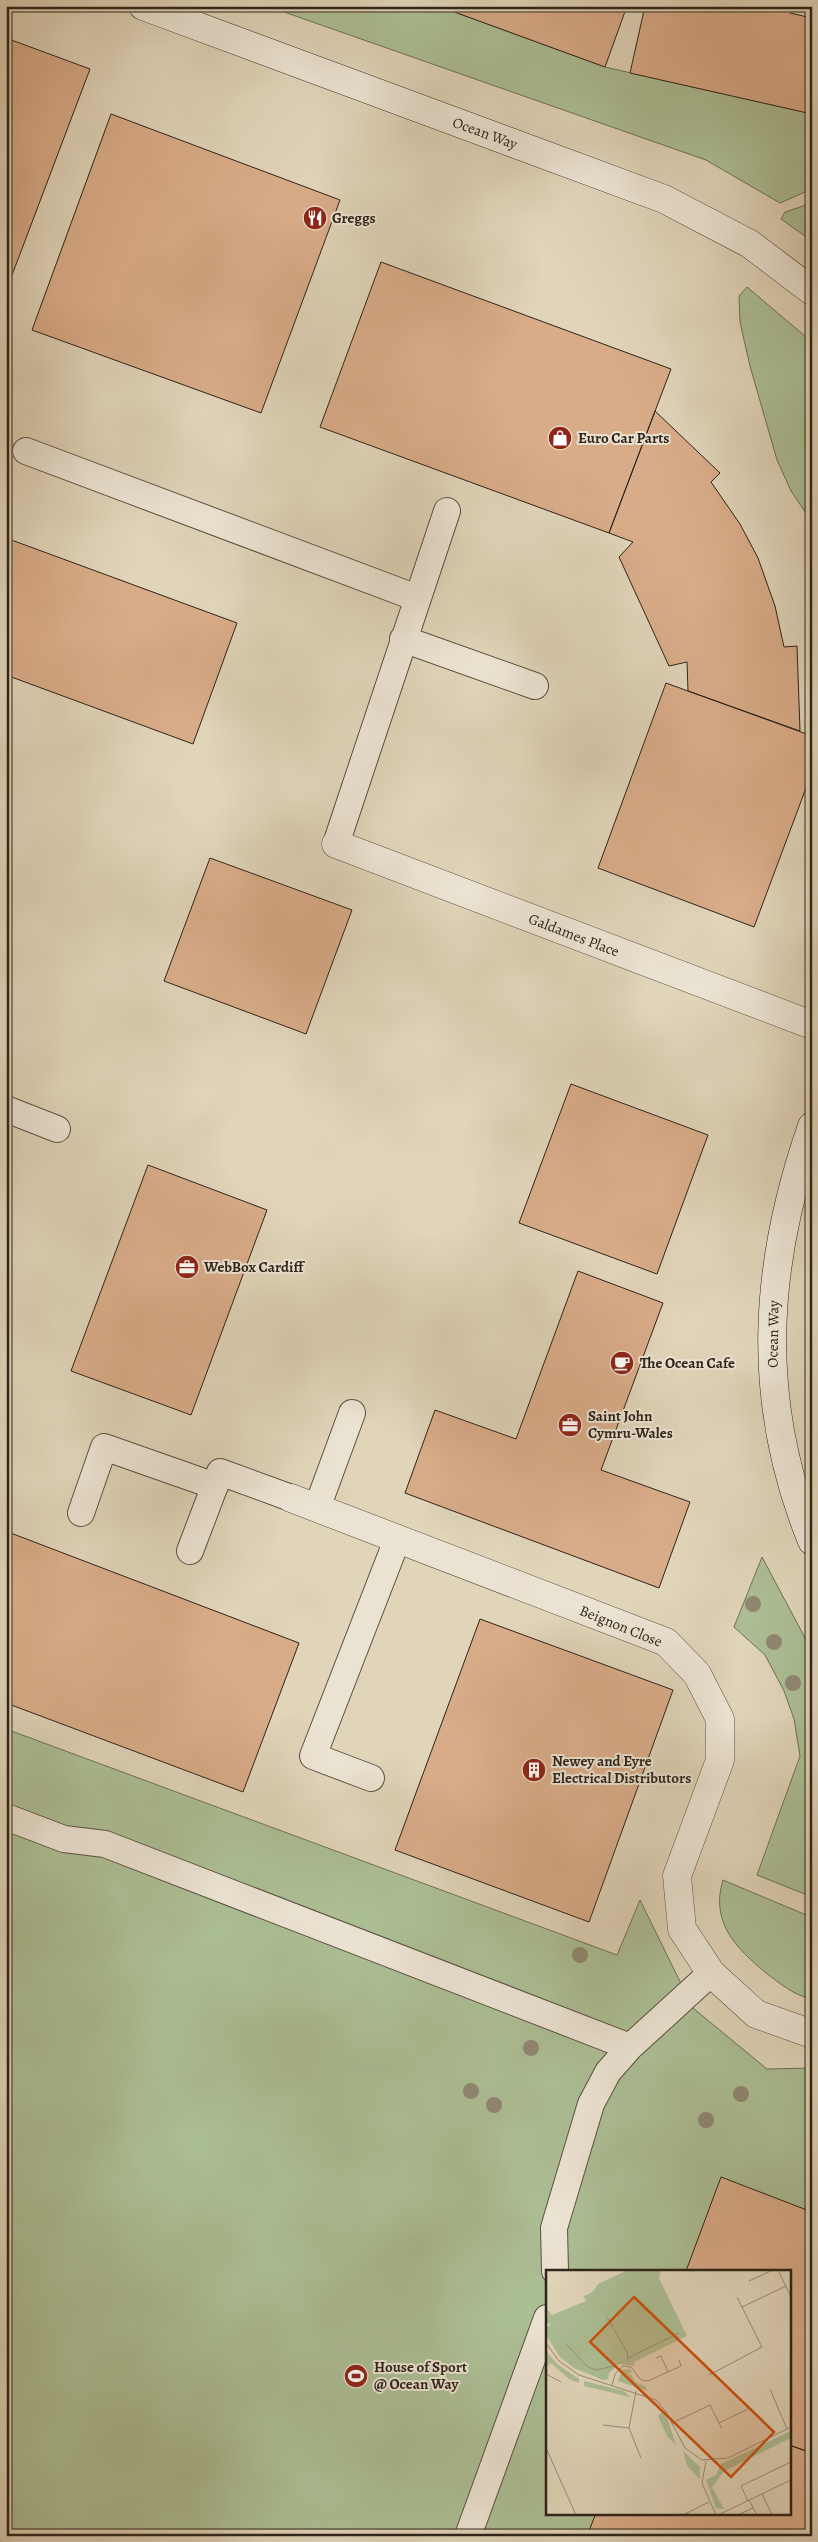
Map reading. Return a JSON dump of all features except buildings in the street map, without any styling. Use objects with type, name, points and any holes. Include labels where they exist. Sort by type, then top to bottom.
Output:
[{"type":"street","name":"Ocean Way","points":[[143,6],[664,200],[750,244],[812,291]]},
{"type":"street","name":"Galdames Place","points":[[336,844],[812,1025]]},
{"type":"street","name":"Ocean Way","points":[[812,1126],[792,1192],[780,1245],[773,1297],[771,1349],[783,1453],[800,1512],[812,1541]]},
{"type":"street","name":"Beignon Close","points":[[291,1498],[666,1642],[697,1674],[720,1719],[720,1760],[677,1876],[682,1929],[711,1973],[756,2014],[812,2034]]},
{"type":"lane","points":[[26,451],[417,598]]},
{"type":"lane","points":[[336,844],[447,511]]},
{"type":"lane","points":[[403,639],[535,686]]},
{"type":"lane","points":[[6,1109],[57,1129]]},
{"type":"lane","points":[[317,1508],[352,1413]]},
{"type":"lane","points":[[81,1513],[104,1446],[215,1486]]},
{"type":"lane","points":[[190,1551],[220,1472],[291,1498]]},
{"type":"lane","points":[[371,1778],[313,1756],[397,1540]]},
{"type":"lane","points":[[6,1817],[64,1839],[105,1844],[630,2047]]},
{"type":"lane","points":[[554,2270],[554,2228],[591,2104],[608,2072],[630,2047],[711,1973]]},
{"type":"lane","points":[[468,2536],[546,2321]]},
{"type":"green space","points":[[267,6],[438,6],[605,67],[812,114],[812,189],[780,203],[706,160]]},
{"type":"green space","points":[[812,203],[812,241],[781,219],[785,212]]},
{"type":"green space","points":[[747,287],[812,342],[812,491],[807,501],[812,522],[791,491],[777,460],[750,366],[740,322],[739,296]]},
{"type":"green space","points":[[762,1557],[812,1651],[812,1897],[757,1875],[800,1756],[794,1719],[784,1691],[765,1655],[734,1627]]},
{"type":"green space","points":[[6,1729],[617,1955],[640,1900],[693,2008],[767,2069],[812,2068],[812,2536],[6,2536]]},
{"type":"green space","points":[[723,1880],[811,1917],[812,1915],[812,1999],[799,1995],[782,1985],[755,1964],[736,1944],[728,1933],[720,1909]]},
{"type":"place","name":"Greggs","points":[[315,218]]},
{"type":"place","name":"Euro Car Parts","points":[[560,438]]},
{"type":"place","name":"WebBox Cardiff","points":[[187,1267]]},
{"type":"place","name":"The Ocean Cafe","points":[[622,1363]]},
{"type":"place","name":"Saint John Cymru-Wales","points":[[570,1425]]},
{"type":"place","name":"Newey and Eyre Electrical Distributors","points":[[534,1770]]},
{"type":"place","name":"House of Sport @ Ocean Way","points":[[356,2376]]}]
